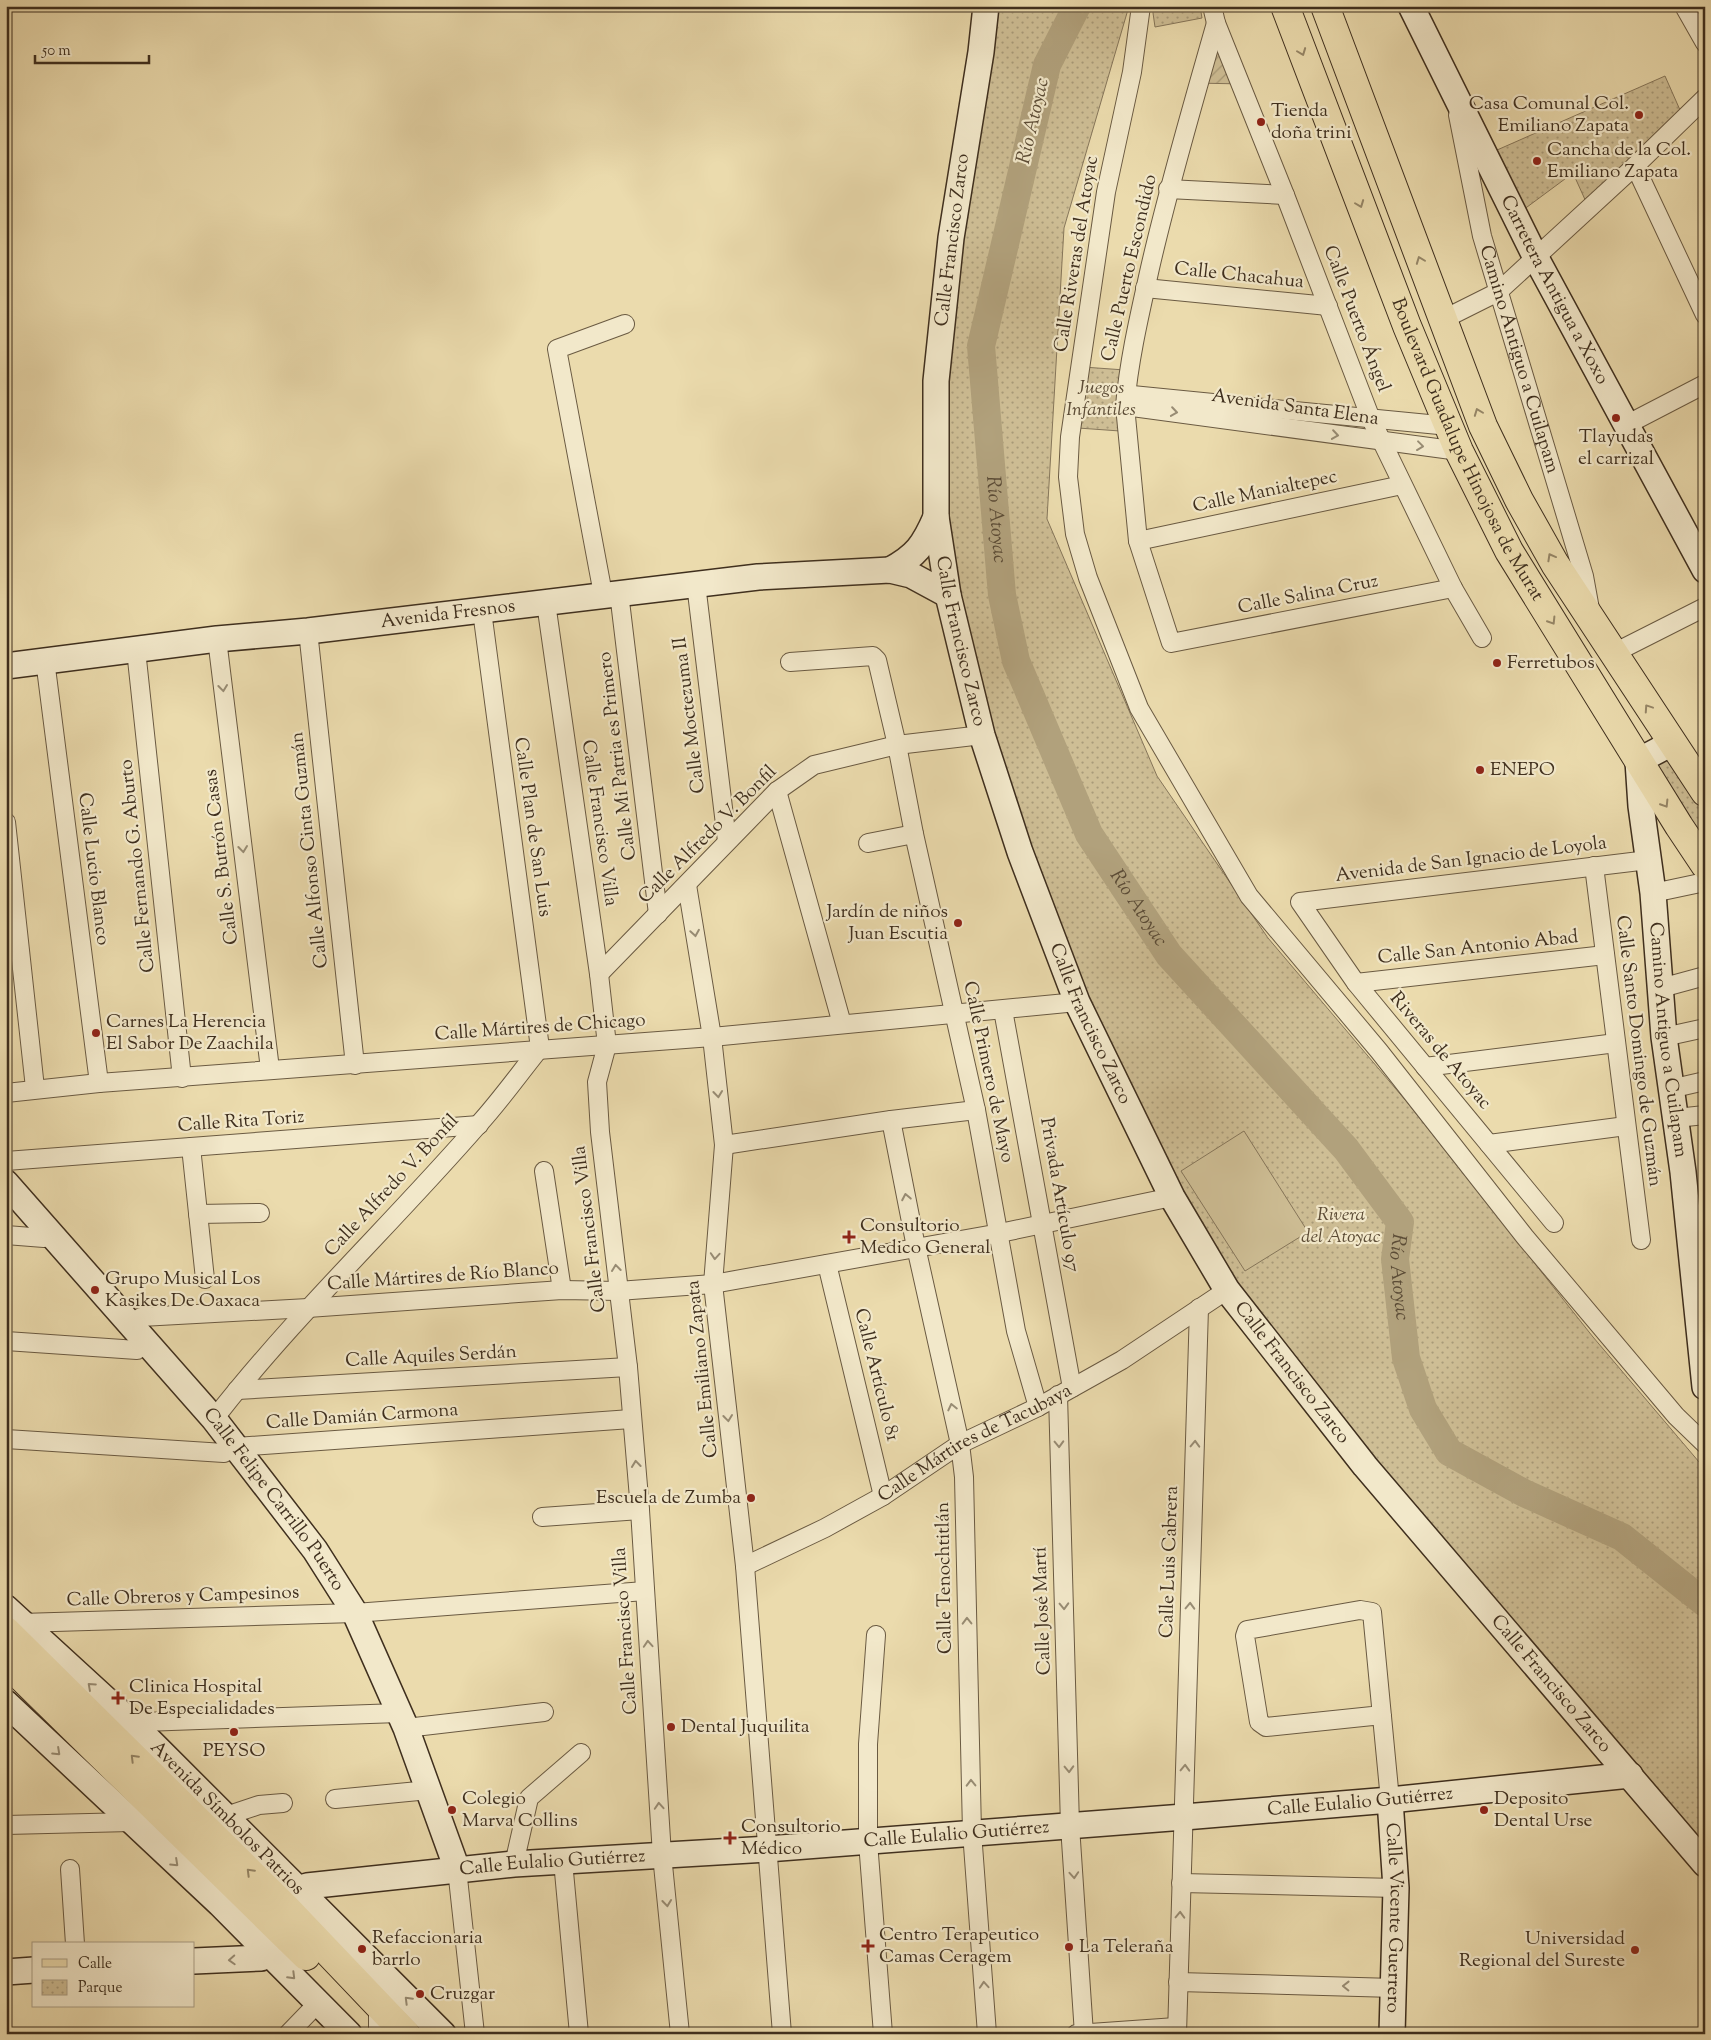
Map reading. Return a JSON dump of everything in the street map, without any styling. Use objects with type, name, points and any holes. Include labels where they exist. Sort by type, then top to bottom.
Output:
[{"type":"main road","name":"Boulevard Guadalupe Hinojosa de Murat","points":[[1285,6],[1407,326],[1459,451],[1509,551],[1638,761],[1705,865]]},
{"type":"main road","name":"Boulevard Guadalupe Hinojosa de Murat","points":[[1325,6],[1483,426],[1555,564],[1612,654],[1705,792]]},
{"type":"main road","name":"Avenida Símbolos Patrios","points":[[11,1621],[292,1899],[379,2026]]},
{"type":"main road","name":"Avenida Símbolos Patrios","points":[[6,1662],[276,1944],[379,2026],[406,2034]]},
{"type":"street","name":"Calle Francisco Zarco","points":[[986,6],[981,52],[951,238],[936,381],[936,517],[948,595],[982,735],[1020,852],[1077,1002],[1172,1197],[1227,1290],[1365,1466],[1705,1864]]},
{"type":"street","name":"Calle Riveras del Atoyac","points":[[1142,6],[1132,72],[1106,192],[1070,437],[1068,477],[1075,534],[1088,578],[1139,708],[1249,896],[1379,1051],[1525,1237],[1676,1416],[1705,1444]]},
{"type":"street","points":[[1684,6],[1705,43]]},
{"type":"street","name":"Carretera Antigua a Xoxo","points":[[1416,8],[1454,95],[1536,258],[1705,570]]},
{"type":"street","name":"Calle Puerto Escondido","points":[[1171,643],[1138,540],[1126,400],[1128,375],[1145,288],[1168,189],[1214,14]]},
{"type":"street","name":"Calle Puerto Ángel","points":[[1214,14],[1371,420],[1453,588],[1482,638]]},
{"type":"street","name":"Camino Antiguo a Cuilapam","points":[[1454,95],[1482,236],[1584,576],[1593,622]]},
{"type":"street","points":[[1442,320],[1498,292],[1635,166],[1705,98]]},
{"type":"street","points":[[1635,166],[1705,315]]},
{"type":"street","points":[[1168,189],[1285,195]]},
{"type":"street","name":"Calle Chacahua","points":[[1145,288],[1328,306]]},
{"type":"street","name":"Calle Mi Patria es Primero","points":[[625,324],[557,349],[611,594],[658,914]]},
{"type":"street","points":[[1626,425],[1705,384]]},
{"type":"street","name":"Avenida Santa Elena","points":[[1126,400],[1449,426]]},
{"type":"street","name":"Avenida Santa Elena","points":[[1126,400],[1381,441],[1459,451]]},
{"type":"street","name":"Calle Manialtepec","points":[[1138,540],[1402,485]]},
{"type":"street","points":[[890,570],[916,553],[926,541],[936,517]]},
{"type":"street","name":"Avenida Fresnos","points":[[6,666],[217,640],[482,611],[758,576],[890,570],[918,578],[948,595]]},
{"type":"street","name":"Calle Moctezuma II","points":[[696,584],[727,841]]},
{"type":"street","name":"Calle Salina Cruz","points":[[1171,643],[1453,588]]},
{"type":"street","name":"Calle Francisco Villa","points":[[546,603],[599,974],[607,1045],[597,1082],[600,1132],[628,1367],[640,1510],[662,1855],[680,2034]]},
{"type":"street","points":[[1612,654],[1705,607]]},
{"type":"street","name":"Calle Plan de San Luis","points":[[482,611],[540,1048]]},
{"type":"street","name":"Calle Alfonso Cinta Guzmán","points":[[308,631],[355,1065]]},
{"type":"street","name":"Calle S. Butrón Casas","points":[[217,640],[270,1070]]},
{"type":"street","name":"Calle Fernando G. Aburto","points":[[136,650],[182,1078]]},
{"type":"street","name":"Calle Primero de Mayo","points":[[790,662],[873,656],[877,660],[898,745],[914,834],[976,1110],[1000,1233],[1016,1331],[1038,1407]]},
{"type":"street","name":"Calle Lucio Blanco","points":[[45,660],[99,1083]]},
{"type":"street","name":"Calle Alfredo V. Bonfil","points":[[599,974],[777,791],[814,765],[898,745],[982,735]]},
{"type":"street","points":[[1638,761],[1672,744]]},
{"type":"street","name":"Camino Antiguo a Cuilapam","points":[[1638,761],[1640,806],[1653,893],[1664,1037],[1670,1089],[1676,1118],[1705,1388]]},
{"type":"street","points":[[777,791],[842,1024]]},
{"type":"street","points":[[6,822],[35,1088]]},
{"type":"street","points":[[868,843],[914,834]]},
{"type":"street","name":"Avenida de San Ignacio de Loyola","points":[[1300,902],[1648,860]]},
{"type":"street","name":"Calle Santo Domingo de Guzmán","points":[[1594,866],[1641,1240]]},
{"type":"street","points":[[1653,893],[1705,882]]},
{"type":"street","name":"Calle Emiliano Zapata","points":[[687,885],[712,1037],[724,1145],[713,1284],[745,1566],[782,2034]]},
{"type":"street","name":"Riveras de Atoyac","points":[[1300,902],[1356,983],[1554,1223]]},
{"type":"street","name":"Calle San Antonio Abad","points":[[1356,983],[1605,955]]},
{"type":"street","points":[[1661,988],[1705,976]]},
{"type":"street","name":"Calle Mártires de Chicago","points":[[6,1093],[35,1088],[355,1065],[540,1048],[712,1037],[1077,1002]]},
{"type":"street","name":"Privada Artículo 97","points":[[1003,1010],[1043,1224],[1065,1391]]},
{"type":"street","points":[[1664,1037],[1705,1028]]},
{"type":"street","points":[[1425,1067],[1616,1043]]},
{"type":"street","name":"Calle Alfredo V. Bonfil","points":[[214,1419],[308,1308],[478,1125],[540,1048]]},
{"type":"street","points":[[1670,1089],[1705,1081]]},
{"type":"street","points":[[724,1145],[891,1120],[976,1110]]},
{"type":"street","points":[[1676,1118],[1705,1115]]},
{"type":"street","name":"Calle Tenochtitlán","points":[[891,1120],[916,1246],[960,1444],[964,1477],[972,1832],[987,2034]]},
{"type":"street","name":"Calle Rita Toriz","points":[[6,1161],[478,1125]]},
{"type":"street","points":[[1489,1144],[1626,1126]]},
{"type":"street","points":[[191,1147],[205,1279]]},
{"type":"street","points":[[544,1172],[562,1290]]},
{"type":"street","name":"Calle Felipe Carrillo Puerto","points":[[6,1183],[214,1419],[315,1550],[355,1613],[402,1720],[457,1868]]},
{"type":"street","name":"Calle Mártires de Río Blanco","points":[[6,1341],[137,1350],[142,1317],[308,1308],[562,1290],[618,1291],[713,1284],[916,1246],[1000,1233],[1172,1197]]},
{"type":"street","points":[[198,1214],[260,1213]]},
{"type":"street","points":[[6,1235],[44,1238],[51,1233]]},
{"type":"street","name":"Calle Artículo 81","points":[[827,1264],[883,1496]]},
{"type":"street","name":"Calle Mártires de Tacubaya","points":[[745,1566],[825,1528],[883,1496],[960,1444],[1038,1407],[1122,1360],[1227,1290]]},
{"type":"street","name":"Calle Luis Cabrera","points":[[1177,2030],[1199,1308]]},
{"type":"street","name":"Calle Aquiles Serdán","points":[[237,1390],[628,1367]]},
{"type":"street","name":"Calle José Martí","points":[[1065,1391],[1070,1826],[1084,2033]]},
{"type":"street","name":"Calle Damián Carmona","points":[[6,1439],[224,1453],[236,1447],[631,1419]]},
{"type":"street","points":[[542,1517],[640,1510]]},
{"type":"street","name":"Calle Obreros y Campesinos","points":[[11,1621],[355,1613],[645,1591]]},
{"type":"street","points":[[1382,1715],[1266,1727],[1260,1722],[1245,1636],[1247,1630],[1360,1610],[1372,1612],[1382,1715],[1390,1800]]},
{"type":"street","name":"Avenida Símbolos Patrios","points":[[11,1621],[137,1728],[226,1816],[292,1899],[443,2034]]},
{"type":"street","points":[[876,1635],[868,1744],[868,1842],[883,2034]]},
{"type":"street","points":[[137,1728],[143,1722],[402,1720],[544,1712]]},
{"type":"street","name":"Avenida Símbolos Patrios","points":[[11,1713],[131,1822],[228,1895]]},
{"type":"street","points":[[514,1864],[529,1798],[581,1753]]},
{"type":"street","name":"Calle Eulalio Gutiérrez","points":[[292,1899],[307,1886],[457,1868],[868,1842],[972,1832],[1184,1817],[1390,1800],[1630,1775]]},
{"type":"street","points":[[335,1799],[429,1790]]},
{"type":"street","name":"Calle Vicente Guerrero","points":[[1390,1800],[1396,1888],[1392,2034]]},
{"type":"street","points":[[226,1816],[259,1805],[283,1803]]},
{"type":"street","points":[[6,1825],[131,1822]]},
{"type":"street","points":[[563,1861],[579,2034]]},
{"type":"street","points":[[457,1868],[475,2034]]},
{"type":"street","points":[[70,1869],[75,1942]]},
{"type":"street","points":[[1181,1883],[1396,1888]]},
{"type":"street","points":[[195,1962],[261,1958],[276,1944],[292,1899]]},
{"type":"street","name":"Avenida Símbolos Patrios","points":[[276,1944],[318,2003],[349,2034]]},
{"type":"street","points":[[6,1972],[32,1970]]},
{"type":"street","points":[[1178,1982],[1394,1988]]},
{"type":"street","points":[[290,2033],[318,2003]]},
{"type":"street","points":[[1076,2034],[1177,2030]]},
{"type":"green space","name":"Rivera del Atoyac","points":[[986,6],[1129,6],[1064,228],[1047,519],[1157,776],[1268,938],[1406,1101],[1593,1337],[1705,1469],[1705,1876],[1227,1290],[1077,1002],[948,595],[936,381]]},
{"type":"green space","points":[[1152,6],[1200,6],[1202,18],[1155,27]]},
{"type":"green space","points":[[1216,23],[1245,84],[1193,83]]},
{"type":"green space","points":[[1665,76],[1680,110],[1587,204],[1573,173],[1519,213],[1488,154]]},
{"type":"green space","name":"Juegos Infantiles","points":[[1083,367],[1125,370],[1120,431],[1078,428]]},
{"type":"green space","points":[[1670,748],[1705,800],[1705,849],[1651,762]]},
{"type":"green space","points":[[1244,1131],[1308,1232],[1245,1271],[1181,1171]]},
{"type":"waterway","name":"Río Atoyac","points":[[1077,6],[1047,65],[981,346],[1002,595],[1016,661],[1089,834],[1169,955],[1346,1149],[1400,1222],[1395,1259],[1406,1358],[1423,1409],[1449,1452],[1524,1493],[1622,1537],[1705,1603]]},
{"type":"place","name":"Casa Comunal Col. Emiliano Zapata","points":[[1639,115]]},
{"type":"place","name":"Tienda doña trini","points":[[1261,122]]},
{"type":"place","name":"Cancha de la Col. Emiliano Zapata","points":[[1537,161]]},
{"type":"place","name":"Tlayudas el carrizal","points":[[1616,418]]},
{"type":"place","name":"Ferretubos","points":[[1497,663]]},
{"type":"place","name":"ENEPO","points":[[1480,770]]},
{"type":"place","name":"Jardín de niños Juan Escutia","points":[[958,923]]},
{"type":"place","name":"Carnes La Herencia El Sabor De Zaachila","points":[[96,1033]]},
{"type":"place","name":"Consultorio Medico General","points":[[849,1237]]},
{"type":"place","name":"Grupo Musical Los Kasikes De Oaxaca","points":[[95,1290]]},
{"type":"place","name":"Escuela de Zumba","points":[[751,1498]]},
{"type":"place","name":"Clinica Hospital De Especialidades","points":[[118,1698]]},
{"type":"place","name":"Dental Juquilita","points":[[671,1727]]},
{"type":"place","name":"PEYSO","points":[[234,1732]]},
{"type":"place","name":"Colegio Marva Collins","points":[[452,1810]]},
{"type":"place","name":"Deposito Dental Urse","points":[[1484,1810]]},
{"type":"place","name":"Consultorio Médico","points":[[730,1838]]},
{"type":"place","name":"Centro Terapeutico Camas Ceragem","points":[[868,1946]]},
{"type":"place","name":"La Teleraña","points":[[1069,1947]]},
{"type":"place","name":"Refaccionaria barrlo","points":[[362,1949]]},
{"type":"place","name":"Universidad Regional del Sureste","points":[[1635,1950]]},
{"type":"place","name":"Cruzgar","points":[[420,1994]]}]
